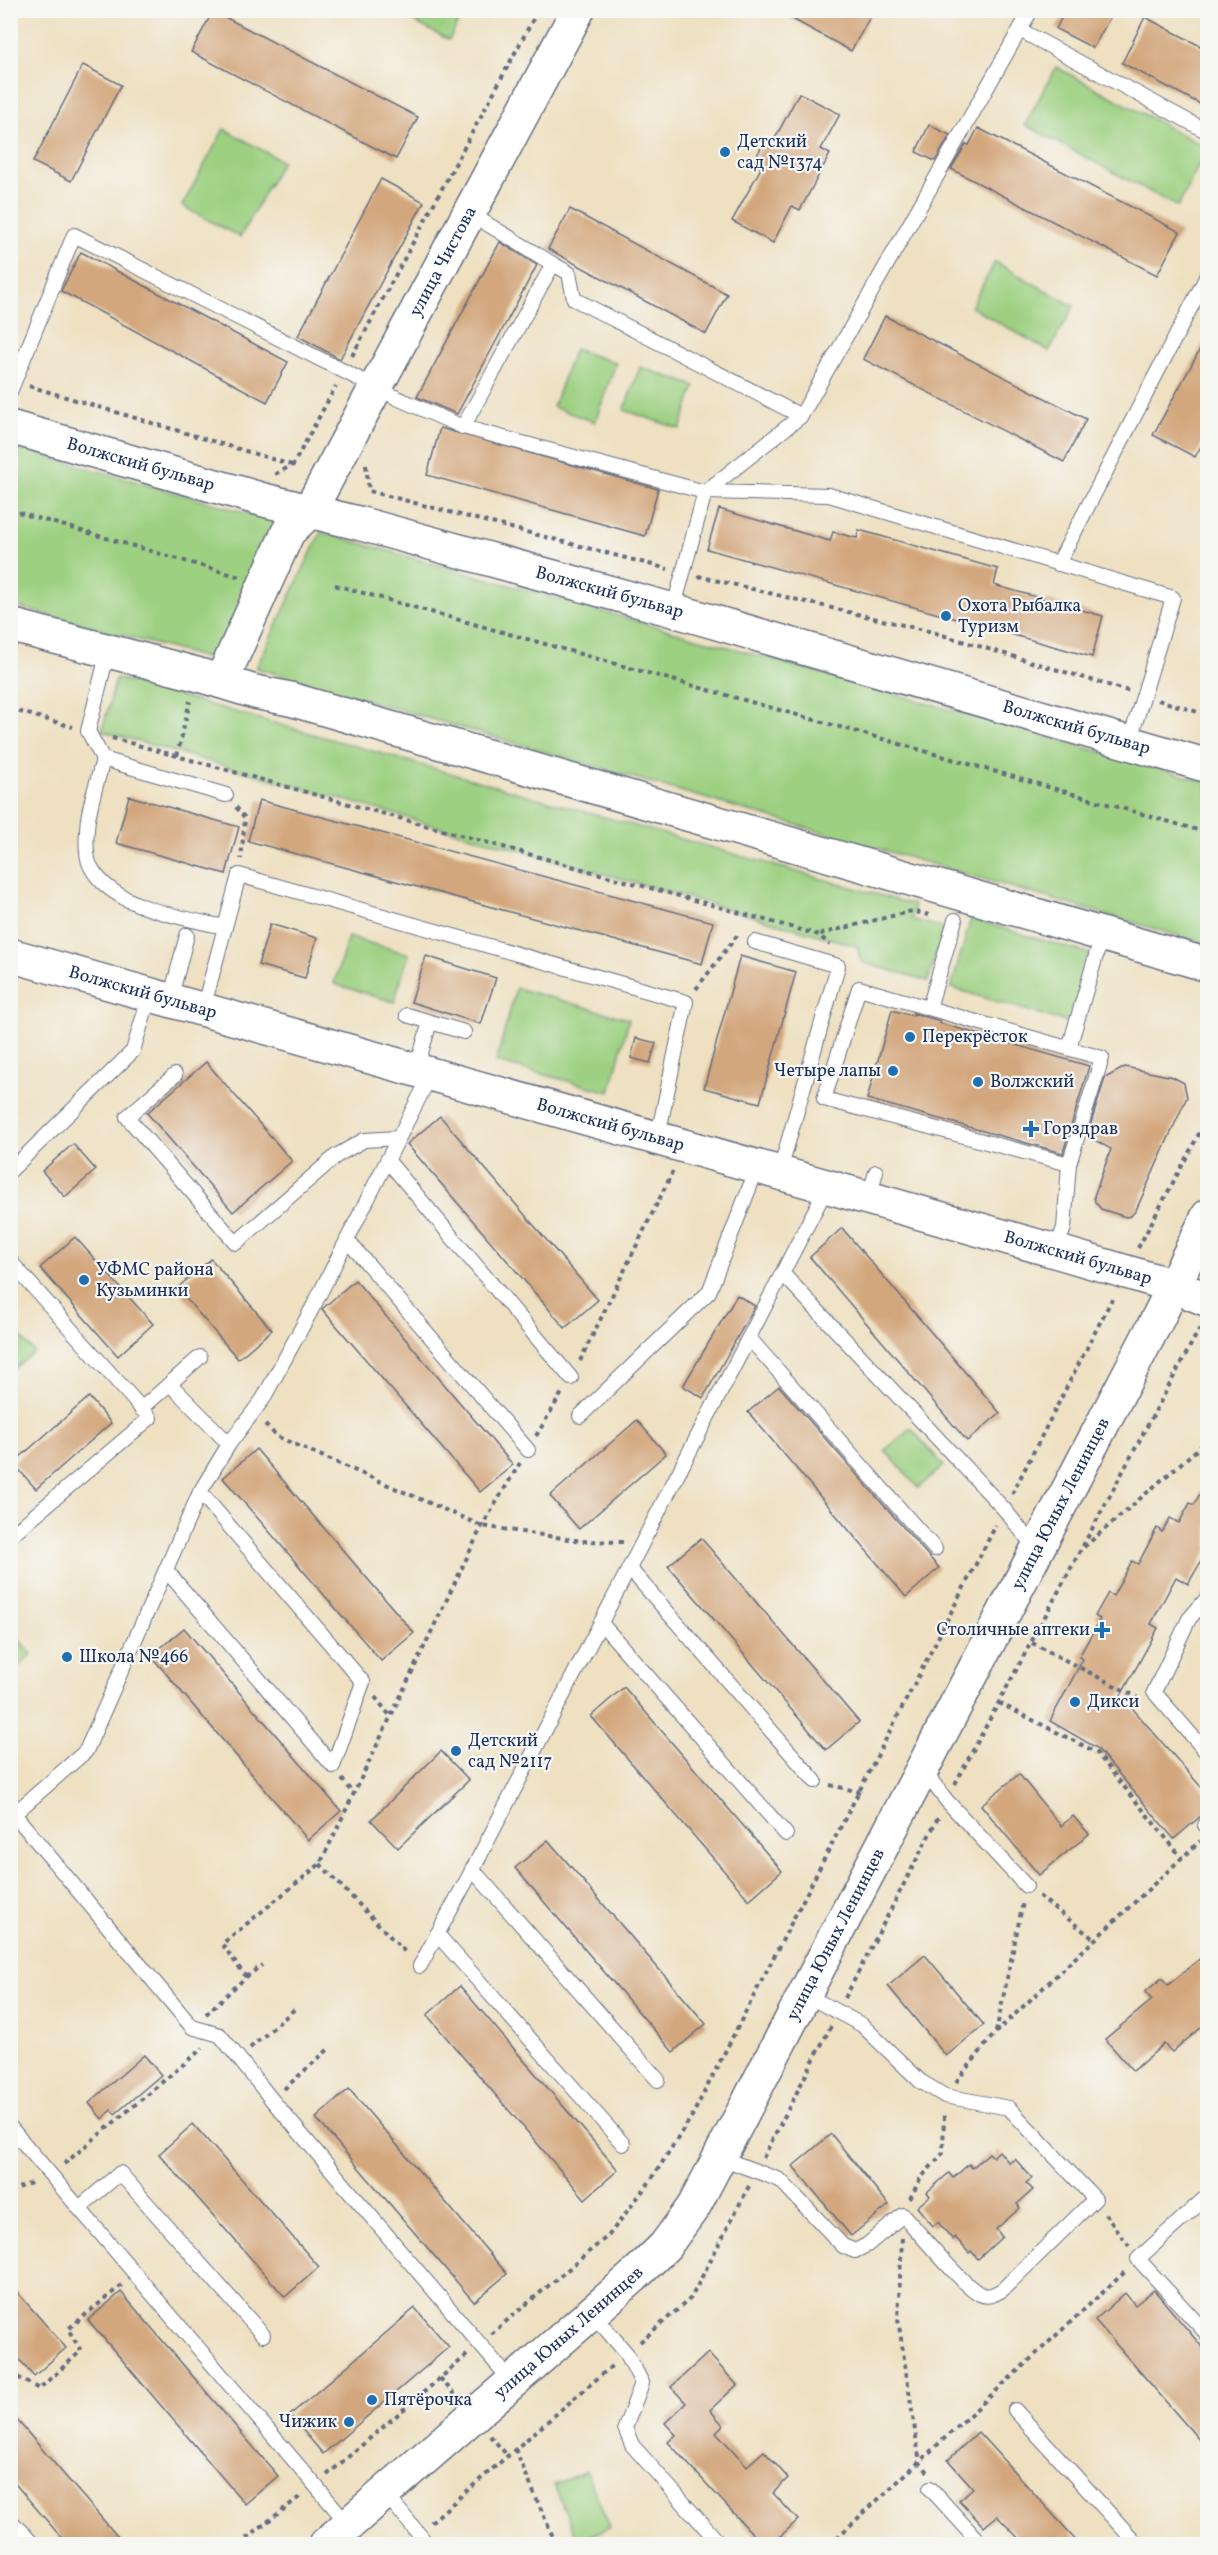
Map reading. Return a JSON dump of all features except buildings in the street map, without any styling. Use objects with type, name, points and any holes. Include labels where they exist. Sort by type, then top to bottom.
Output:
[{"type":"main road","name":"улица Чистова","points":[[318,514],[376,388],[578,10]]},
{"type":"main road","name":"Волжский бульвар","points":[[10,427],[318,514],[674,610],[1208,766]]},
{"type":"main road","points":[[217,680],[226,671],[288,532],[318,514]]},
{"type":"main road","points":[[255,692],[249,681],[247,669],[305,535],[318,514]]},
{"type":"main road","points":[[10,625],[255,692],[290,699],[1208,965]]},
{"type":"main road","name":"Волжский бульвар","points":[[10,955],[827,1187],[872,1186],[1055,1251],[1174,1286],[1204,1313]]},
{"type":"main road","name":"улица Юных Ленинцев","points":[[337,2535],[593,2314],[665,2246],[694,2206],[923,1770],[1208,1216]]},
{"type":"lane","points":[[674,610],[705,492],[801,416],[1031,10]]},
{"type":"lane","points":[[1020,30],[1208,132]]},
{"type":"lane","points":[[469,213],[569,273],[574,299],[801,416]]},
{"type":"lane","points":[[12,387],[74,236],[376,388],[463,427],[705,492],[829,495],[1173,598],[1129,743]]},
{"type":"lane","points":[[463,427],[553,264]]},
{"type":"lane","points":[[1058,564],[1208,274]]},
{"type":"lane","points":[[108,651],[88,731],[103,759],[87,830],[89,865],[100,882],[113,892],[150,909],[225,927]]},
{"type":"lane","points":[[103,759],[226,795]]},
{"type":"lane","points":[[203,1010],[239,875],[686,1002],[657,1140]]},
{"type":"lane","points":[[929,1008],[955,921]]},
{"type":"lane","points":[[1069,1048],[1102,934]]},
{"type":"lane","points":[[10,1171],[133,1051],[187,935]]},
{"type":"lane","points":[[580,1416],[710,1292],[768,1171],[838,966],[755,942]]},
{"type":"lane","points":[[1055,1251],[1064,1228],[1069,1164],[1102,1058],[859,988],[824,1099],[1069,1164]]},
{"type":"lane","points":[[408,1015],[464,1032]]},
{"type":"lane","points":[[430,1022],[423,1072],[399,1138],[263,1399],[229,1444],[200,1492],[86,1751],[12,1816],[192,2027],[220,2035],[272,2100],[512,2382]]},
{"type":"lane","points":[[175,1075],[127,1117],[236,1243],[336,1155],[364,1140],[399,1138]]},
{"type":"lane","points":[[387,1160],[572,1377]]},
{"type":"lane","points":[[420,1966],[750,1339],[827,1187]]},
{"type":"lane","points":[[347,1240],[528,1450]]},
{"type":"lane","points":[[10,1261],[150,1418],[10,1536]]},
{"type":"lane","points":[[783,1275],[1004,1509],[1037,1550]]},
{"type":"lane","points":[[750,1339],[935,1550]]},
{"type":"lane","points":[[141,1409],[200,1357]]},
{"type":"lane","points":[[170,1384],[229,1444]]},
{"type":"lane","points":[[166,1570],[333,1766],[363,1682],[200,1492]]},
{"type":"lane","points":[[629,1568],[815,1781]]},
{"type":"lane","points":[[1208,1597],[1189,1619],[1154,1692],[1208,1754]]},
{"type":"lane","points":[[601,1623],[786,1834]]},
{"type":"lane","points":[[923,1770],[947,1801],[1026,1886]]},
{"type":"lane","points":[[472,1869],[658,2080]]},
{"type":"lane","points":[[437,1934],[623,2144]]},
{"type":"lane","points":[[721,2158],[780,2180],[843,2246],[855,2251],[867,2246],[903,2215],[979,2294],[990,2296],[1002,2290],[1095,2199],[1009,2108],[945,2096],[920,2080],[862,2025],[806,1995]]},
{"type":"lane","points":[[10,2127],[315,2484],[337,2535]]},
{"type":"lane","points":[[79,2208],[120,2173],[263,2335]]},
{"type":"lane","points":[[1206,2200],[1138,2259],[1208,2335]]},
{"type":"lane","points":[[593,2314],[627,2354],[642,2384],[626,2428],[632,2445],[720,2544]]},
{"type":"lane","points":[[1015,2410],[1137,2544]]},
{"type":"lane","points":[[930,2488],[981,2544]]},
{"type":"lane","points":[[385,2493],[422,2539]]},
{"type":"lane","points":[[10,2520],[33,2544]]},
{"type":"path","points":[[271,477],[293,465],[538,10]]},
{"type":"path","points":[[12,387],[293,465]]},
{"type":"path","points":[[369,491],[684,573],[932,632],[1208,715]]},
{"type":"path","points":[[10,510],[243,577]]},
{"type":"path","points":[[335,585],[1208,833]]},
{"type":"path","points":[[10,710],[754,917],[748,923]]},
{"type":"path","points":[[226,795],[245,818],[239,875]]},
{"type":"path","points":[[819,935],[912,911],[955,921]]},
{"type":"path","points":[[686,1002],[742,929]]},
{"type":"path","points":[[1138,1248],[1208,1117]]},
{"type":"path","points":[[246,1977],[222,1944],[320,1864],[482,1526],[572,1377],[673,1172]]},
{"type":"path","points":[[977,1743],[1032,1643],[1204,1313]]},
{"type":"path","points":[[251,1412],[278,1437],[482,1526],[582,1541],[643,1543]]},
{"type":"path","points":[[1081,1550],[1208,1440]]},
{"type":"path","points":[[1032,1643],[1136,1697],[1154,1692]]},
{"type":"path","points":[[999,1703],[1096,1752],[1182,1858]]},
{"type":"path","points":[[240,2544],[315,2484],[609,2235],[651,2180],[692,2116],[904,1706]]},
{"type":"path","points":[[815,1781],[860,1792]]},
{"type":"path","points":[[930,2488],[934,2480],[920,2463],[898,2319],[903,2215],[920,2179],[943,2153],[945,2096],[996,2032],[1208,1834]]},
{"type":"path","points":[[320,1864],[420,1966]]},
{"type":"path","points":[[996,2032],[1026,1886],[1095,1940]]},
{"type":"path","points":[[192,2027],[262,1965]]},
{"type":"path","points":[[238,2058],[297,2007]]},
{"type":"path","points":[[10,2191],[51,2175],[220,2035]]},
{"type":"path","points":[[272,2100],[331,2048]]},
{"type":"path","points":[[830,2544],[1138,2259],[1095,2199]]},
{"type":"path","points":[[10,2373],[39,2389],[81,2351],[68,2329],[136,2274]]},
{"type":"path","points":[[515,2450],[556,2544]]},
{"type":"path","points":[[422,2539],[508,2456]]},
{"type":"green space","points":[[393,11],[464,11],[449,40]]},
{"type":"green space","points":[[1056,67],[1207,148],[1178,207],[1025,125]]},
{"type":"green space","points":[[224,129],[282,161],[240,237],[182,206]]},
{"type":"green space","points":[[995,262],[1074,306],[1049,351],[971,307]]},
{"type":"green space","points":[[574,349],[616,363],[595,422],[553,407]]},
{"type":"green space","points":[[640,367],[695,386],[680,429],[624,410]]},
{"type":"green space","points":[[10,446],[283,523],[217,661],[11,605]]},
{"type":"green space","points":[[321,532],[1207,782],[1207,944],[256,668]]},
{"type":"green space","points":[[116,678],[914,905],[911,919],[944,928],[928,981],[861,962],[857,946],[102,731]]},
{"type":"green space","points":[[971,919],[1090,954],[1070,1023],[951,988]]},
{"type":"green space","points":[[348,937],[409,954],[394,1002],[334,984]]},
{"type":"green space","points":[[516,988],[629,1019],[610,1092],[496,1062]]},
{"type":"green space","points":[[10,1325],[34,1352],[11,1371],[10,1371]]},
{"type":"green space","points":[[911,1428],[944,1466],[918,1488],[885,1450]]},
{"type":"green space","points":[[10,1630],[32,1654],[11,1673],[10,1673]]},
{"type":"green space","points":[[586,2471],[610,2527],[578,2541],[554,2485]]},
{"type":"place","name":"Детский сад №1374","points":[[725,152]]},
{"type":"place","name":"Охота Рыбалка Туризм","points":[[946,616]]},
{"type":"place","name":"Перекрёсток","points":[[910,1037]]},
{"type":"place","name":"Четыре лапы","points":[[893,1071]]},
{"type":"place","name":"Волжский","points":[[978,1082]]},
{"type":"place","name":"Горздрав","points":[[1031,1129]]},
{"type":"place","name":"УФМС района Кузьминки","points":[[84,1280]]},
{"type":"place","name":"Столичные аптеки","points":[[1102,1630]]},
{"type":"place","name":"Школа №466","points":[[67,1657]]},
{"type":"place","name":"Дикси","points":[[1075,1702]]},
{"type":"place","name":"Детский сад №2117","points":[[456,1751]]},
{"type":"place","name":"Пятёрочка","points":[[372,2400]]},
{"type":"place","name":"Чижик","points":[[349,2422]]}]
